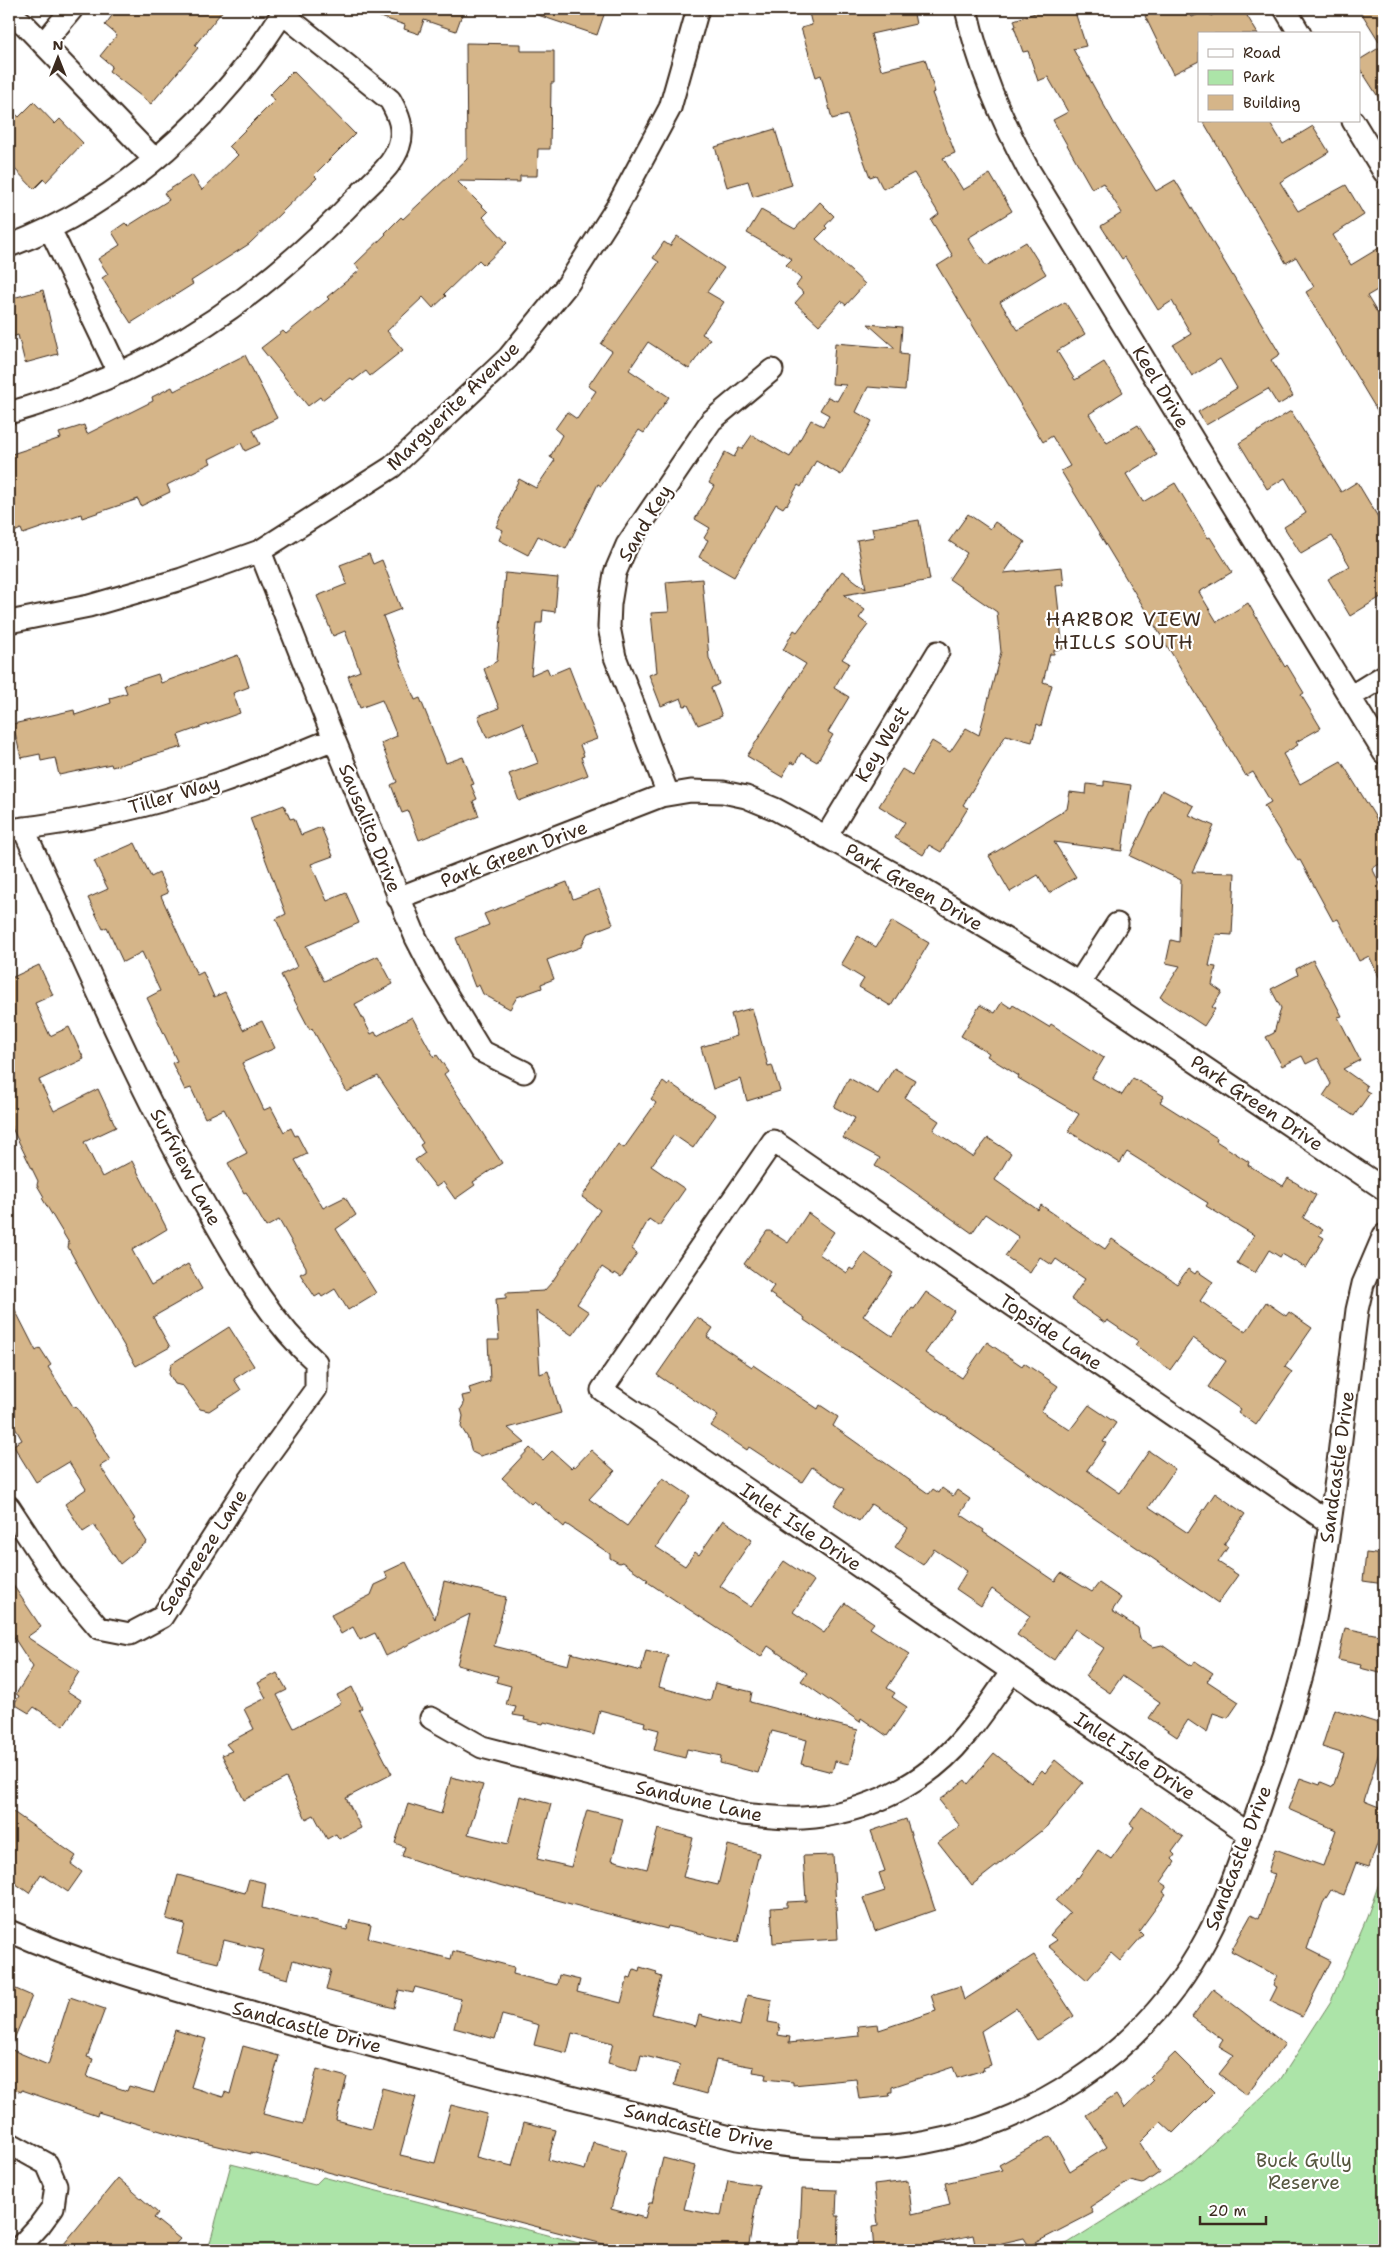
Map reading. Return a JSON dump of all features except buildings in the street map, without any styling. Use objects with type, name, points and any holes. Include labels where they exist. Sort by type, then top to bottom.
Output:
[{"type":"street","points":[[43,44],[72,9]]},
{"type":"street","name":"Marguerite Avenue","points":[[9,622],[89,606],[182,579],[260,551],[392,467],[508,358],[568,284],[617,207],[670,108],[698,9]]},
{"type":"street","name":"Keel Drive","points":[[966,9],[974,45],[992,96],[1028,169],[1384,753]]},
{"type":"street","points":[[1285,9],[1299,32]]},
{"type":"street","points":[[9,246],[50,229],[93,205],[154,159],[183,134],[221,94],[260,46],[283,11],[390,100],[398,113],[401,129],[400,145],[393,159],[329,227],[265,283],[194,332],[119,373],[62,397],[9,413]]},
{"type":"street","points":[[9,12],[43,44],[154,159]]},
{"type":"street","points":[[1354,122],[1384,172]]},
{"type":"street","points":[[50,229],[119,373]]},
{"type":"street","name":"Sand Key","points":[[668,794],[615,657],[609,627],[610,604],[616,573],[627,545],[711,422],[772,370]]},
{"type":"street","name":"Sausalito Drive","points":[[260,551],[398,898],[436,977],[481,1051],[524,1072]]},
{"type":"street","name":"Key West","points":[[826,837],[938,652]]},
{"type":"street","points":[[1350,697],[1384,676]]},
{"type":"street","name":"Tiller Way","points":[[16,829],[96,816],[172,797],[221,782],[334,739]]},
{"type":"street","name":"Park Green Drive","points":[[398,898],[668,794],[691,791],[723,792],[746,797],[775,809],[915,885],[1079,983],[1384,1188]]},
{"type":"street","name":"Surfview Lane","points":[[16,829],[187,1173],[248,1280],[297,1345],[316,1362],[316,1389],[250,1480]]},
{"type":"street","points":[[1079,983],[1117,924]]},
{"type":"street","name":"Topside Lane","points":[[773,1141],[1330,1523]]},
{"type":"street","name":"Inlet Isle Drive","points":[[773,1141],[602,1390],[1249,1834]]},
{"type":"street","name":"Sandcastle Drive","points":[[9,1931],[64,1954],[118,1972],[305,2027],[737,2139],[789,2147],[841,2150],[894,2147],[940,2139],[982,2128],[1021,2112],[1059,2092],[1094,2069],[1125,2044],[1178,1984],[1206,1941],[1224,1902],[1293,1708],[1307,1655],[1318,1602],[1330,1523],[1357,1310],[1364,1284],[1384,1235]]},
{"type":"street","name":"Seabreeze Lane","points":[[9,1508],[53,1574],[99,1628],[130,1634],[162,1618],[250,1480]]},
{"type":"street","name":"Sandune Lane","points":[[431,1718],[482,1747],[743,1814],[779,1818],[804,1818],[840,1813],[875,1802],[918,1779],[938,1764],[964,1738],[1012,1671]]},
{"type":"street","points":[[9,2143],[47,2164],[56,2185],[53,2207],[40,2226],[17,2250]]},
{"type":"green space","name":"Buck Gully Reserve","points":[[1384,1869],[1384,2250],[1046,2250],[1068,2243],[1184,2170],[1280,2080],[1331,2001],[1367,1917]]},
{"type":"green space","points":[[231,2164],[315,2185],[323,2177],[606,2250],[208,2250]]},
{"type":"district","name":"HARBOR VIEW HILLS SOUTH","points":[[1124,630]]}]
